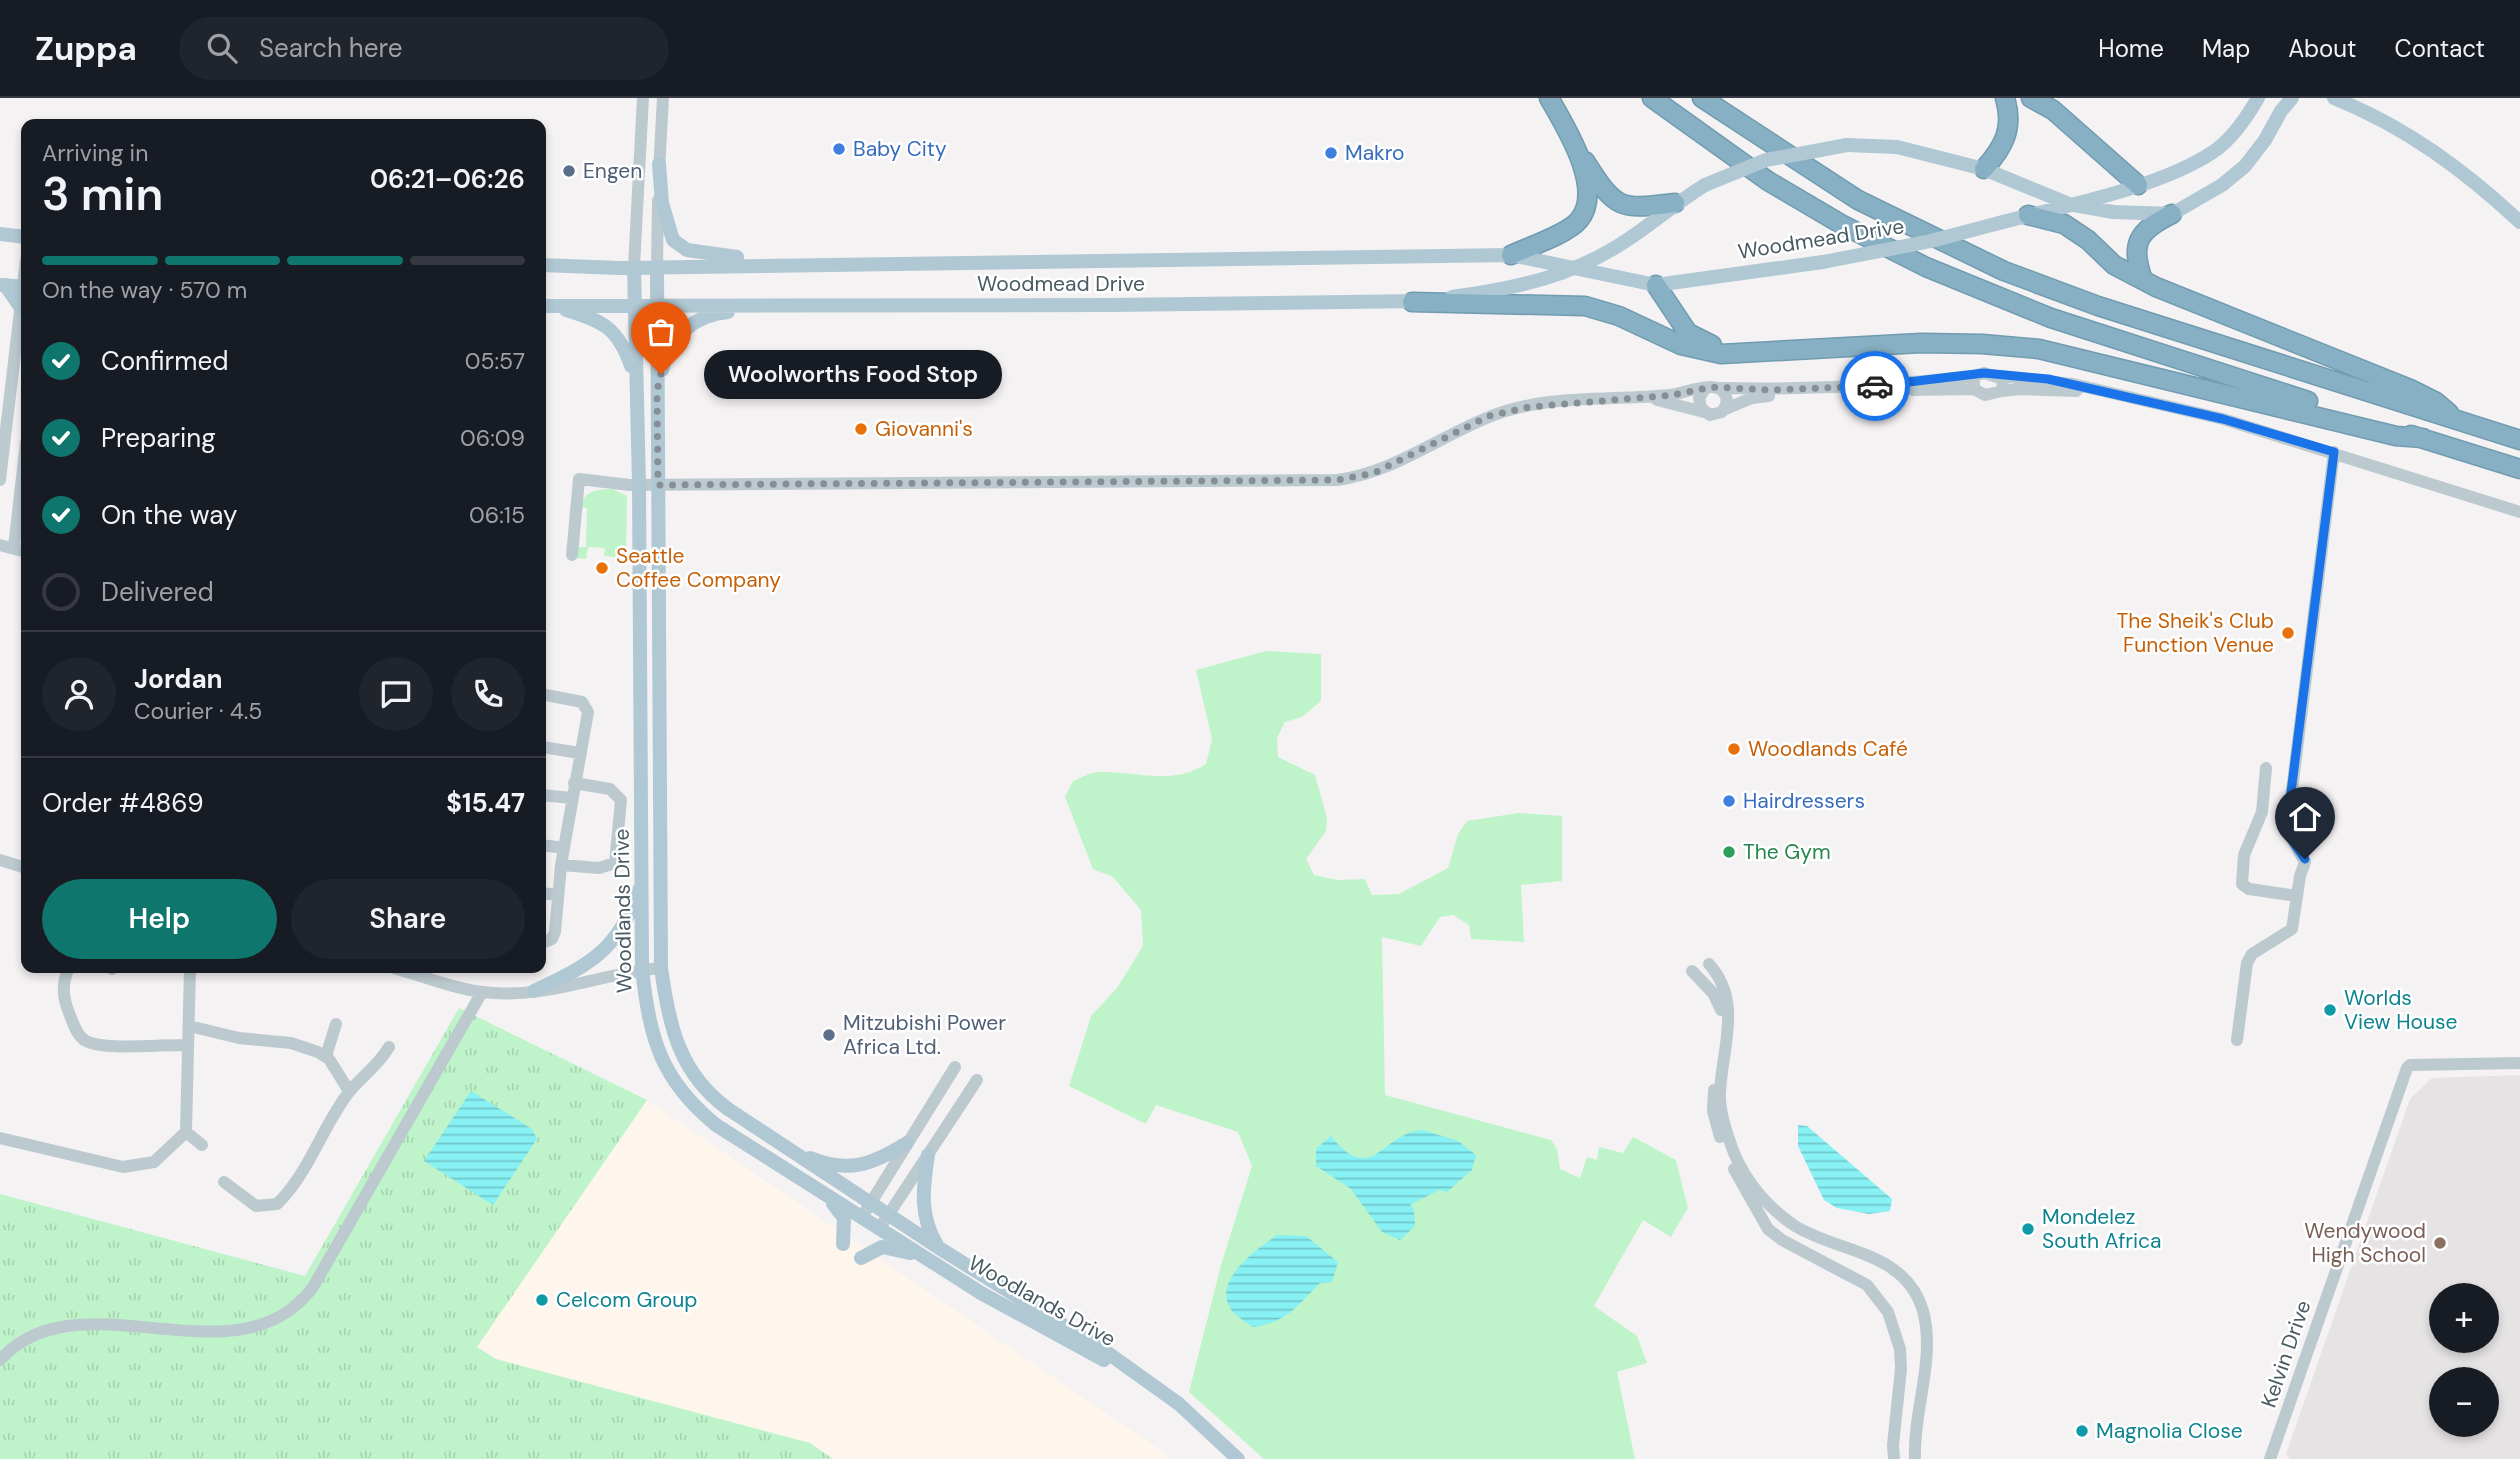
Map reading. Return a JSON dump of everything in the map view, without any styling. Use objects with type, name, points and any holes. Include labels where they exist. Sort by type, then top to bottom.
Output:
[{"type":"highway","points":[[1549,98],[1578,150],[1616,202],[1633,208],[1675,203]]},
{"type":"highway","points":[[1652,98],[1798,199],[1892,251],[1997,298],[2520,470]]},
{"type":"highway","points":[[1702,98],[1858,200],[2004,271],[2098,306],[2520,440]]},
{"type":"highway","points":[[1984,169],[2006,141],[2009,114],[2005,98]]},
{"type":"highway","points":[[2031,98],[2053,110],[2138,185]]},
{"type":"highway","points":[[1511,255],[1579,220],[1587,195],[1578,150]]},
{"type":"highway","points":[[2143,281],[2136,260],[2136,245],[2153,224],[2172,214]]},
{"type":"highway","points":[[2028,215],[2064,224],[2088,240],[2114,265],[2143,281],[2410,389],[2436,402],[2456,421]]},
{"type":"highway","points":[[1656,285],[1682,326],[1699,341],[1760,352]]},
{"type":"highway","points":[[1412,302],[1586,306],[1619,316],[1681,345],[1711,353],[1922,344],[1982,344],[2039,349],[2396,436],[2423,438]]},
{"type":"main road","name":"Woodmead Drive","points":[[546,265],[657,267],[786,263],[1511,255],[1656,285],[1822,262],[1931,241],[2138,185],[2214,151],[2228,139],[2258,98]]},
{"type":"main road","points":[[2172,214],[2222,186],[2245,166],[2292,98]]},
{"type":"main road","points":[[2334,98],[2389,123],[2440,153],[2520,222]]},
{"type":"main road","name":"Woodmead Drive","points":[[546,306],[657,304],[802,307],[1412,302],[1517,288],[1578,267],[1629,239],[1675,203],[1705,185],[1766,160],[1847,145],[1897,147],[1984,169],[2037,188],[2068,204],[2113,212],[2172,214]]},
{"type":"main road","points":[[659,164],[667,229],[677,244],[695,252],[786,263]]},
{"type":"main road","points":[[0,234],[21,236]]},
{"type":"main road","name":"Woodlands Drive","points":[[634,267],[639,485],[642,970],[650,1031],[668,1076],[716,1125],[824,1194],[862,1217],[884,1221],[939,1248],[1105,1351],[1179,1404],[1238,1459]]},
{"type":"main road","name":"Woodlands Drive","points":[[657,267],[661,968],[674,1040],[696,1081],[709,1096],[783,1148],[870,1203],[884,1221],[925,1256],[1053,1334],[1139,1377]]},
{"type":"main road","points":[[3,285],[21,287]]},
{"type":"main road","points":[[3,285],[21,308]]},
{"type":"main road","points":[[546,306],[598,320],[616,334],[624,347],[636,384]]},
{"type":"main road","points":[[657,391],[664,358],[682,331],[694,322],[720,313],[802,307]]},
{"type":"main road","points":[[534,991],[584,968],[608,947],[626,924],[643,876]]},
{"type":"main road","points":[[783,1148],[819,1162],[848,1168],[875,1162],[907,1143]]},
{"type":"main road","points":[[929,1155],[923,1205],[931,1235],[939,1248]]},
{"type":"main road","points":[[824,1194],[844,1218],[843,1244]]},
{"type":"main road","points":[[861,1258],[882,1247],[925,1256]]},
{"type":"street","points":[[634,267],[643,98]]},
{"type":"street","points":[[657,267],[663,98]]},
{"type":"street","points":[[0,480],[3,434],[20,366],[21,308]]},
{"type":"street","points":[[1642,397],[1714,415],[1760,397],[1974,383],[1988,373],[2048,379],[2223,419],[2520,512]]},
{"type":"street","points":[[2000,376],[2005,385],[2002,391]]},
{"type":"street","points":[[572,555],[579,480],[658,485],[1337,480],[1386,469],[1489,416],[1547,404],[1719,388],[1802,390],[1974,383],[1985,395],[2021,389],[2101,392]]},
{"type":"street","points":[[1719,388],[1727,400],[1723,410]]},
{"type":"street","points":[[1704,412],[1699,400],[1705,389]]},
{"type":"street","points":[[3,434],[21,439]]},
{"type":"street","points":[[2237,1041],[2247,962],[2252,954],[2290,932],[2305,862],[2289,836],[2287,824],[2334,452]]},
{"type":"street","points":[[0,545],[20,550],[21,532]]},
{"type":"street","points":[[546,695],[579,701],[587,706],[561,864],[554,937],[546,941]]},
{"type":"street","points":[[546,748],[579,753]]},
{"type":"street","points":[[2266,768],[2262,812],[2244,855],[2242,884],[2249,889],[2297,896]]},
{"type":"street","points":[[561,864],[599,868],[615,863],[621,800],[610,789],[574,783]]},
{"type":"street","points":[[546,795],[572,798]]},
{"type":"street","points":[[546,846],[564,848]]},
{"type":"street","points":[[0,860],[21,866]]},
{"type":"street","points":[[546,894],[558,895]]},
{"type":"street","points":[[1709,964],[1718,979],[1730,1023],[1720,1095],[1724,1122],[1746,1175],[1761,1196],[1794,1225],[1894,1269],[1916,1294],[1923,1310],[1926,1352],[1915,1459]]},
{"type":"street","points":[[412,973],[482,992],[534,991],[661,968]]},
{"type":"street","points":[[1692,971],[1713,993],[1724,1022],[1713,1111],[1718,1132],[1742,1188],[1768,1229],[1782,1240],[1867,1284],[1879,1297],[1892,1320],[1900,1349],[1901,1369],[1893,1445],[1895,1459]]},
{"type":"street","points":[[68,973],[63,988],[66,1007],[77,1033],[84,1040],[100,1045],[187,1045]]},
{"type":"street","points":[[0,1138],[88,1161],[134,1167],[154,1162],[186,1132],[190,973]]},
{"type":"street","points":[[0,1360],[31,1338],[66,1327],[237,1330],[269,1324],[289,1312],[313,1287],[482,992]]},
{"type":"street","points":[[326,1056],[336,1024]]},
{"type":"street","points":[[189,1026],[239,1038],[291,1043],[326,1056],[349,1091]]},
{"type":"street","points":[[224,1182],[256,1206],[277,1204],[291,1187],[349,1091],[380,1062],[389,1047]]},
{"type":"street","name":"Kelvin Drive","points":[[2270,1459],[2410,1065],[2520,1063]]},
{"type":"street","points":[[862,1217],[955,1067]]},
{"type":"street","points":[[884,1221],[977,1080]]},
{"type":"street","points":[[186,1132],[202,1144]]},
{"type":"shaded area","name":"Wendywood High School","points":[[2520,1075],[2520,1459],[2290,1459],[2286,1454],[2410,1099],[2432,1078]]},
{"type":"shaded area","points":[[647,1100],[1173,1459],[833,1459],[810,1443],[496,1359],[477,1347]]},
{"type":"green space","points":[[613,489],[627,496],[626,558],[604,556],[605,548],[588,547],[586,559],[577,558],[578,547],[586,547],[587,508],[579,507],[592,492]]},
{"type":"green space","points":[[1266,651],[1321,654],[1321,701],[1302,717],[1285,722],[1277,738],[1278,757],[1315,775],[1327,818],[1326,831],[1306,859],[1314,875],[1338,880],[1365,879],[1372,895],[1399,894],[1448,868],[1458,834],[1467,821],[1519,813],[1562,816],[1562,881],[1521,885],[1524,942],[1471,939],[1469,925],[1453,915],[1440,917],[1421,946],[1382,937],[1385,1095],[1551,1140],[1557,1149],[1560,1169],[1580,1178],[1587,1157],[1597,1160],[1599,1147],[1623,1153],[1633,1137],[1676,1160],[1688,1208],[1671,1237],[1643,1220],[1594,1306],[1637,1336],[1647,1363],[1617,1372],[1635,1459],[1264,1459],[1189,1392],[1221,1265],[1252,1166],[1238,1132],[1156,1105],[1146,1124],[1069,1086],[1091,1016],[1117,988],[1143,946],[1141,910],[1113,877],[1093,869],[1065,797],[1073,781],[1093,773],[1167,776],[1193,771],[1206,764],[1212,739],[1196,670]]},
{"type":"green space","points":[[459,1008],[647,1100],[477,1347],[496,1359],[810,1443],[833,1459],[0,1459],[0,1194],[305,1276]]},
{"type":"water","points":[[471,1091],[532,1129],[537,1139],[493,1205],[424,1161]]},
{"type":"water","points":[[1798,1125],[1807,1126],[1892,1199],[1890,1211],[1869,1214],[1837,1208],[1824,1200],[1798,1146]]},
{"type":"water","points":[[1423,1130],[1458,1141],[1476,1155],[1472,1170],[1447,1192],[1439,1190],[1410,1205],[1414,1209],[1415,1226],[1400,1240],[1382,1232],[1351,1189],[1316,1166],[1316,1149],[1331,1136],[1345,1151],[1367,1158],[1408,1133]]},
{"type":"water","points":[[1277,1235],[1306,1236],[1338,1262],[1332,1282],[1320,1283],[1284,1317],[1253,1327],[1235,1314],[1228,1303],[1226,1291],[1237,1269]]},
{"type":"way so far","points":[[661,374],[657,391],[658,485],[1337,480],[1386,469],[1489,416],[1529,407],[1673,395],[1712,387],[1802,390],[1875,386]]},
{"type":"place","name":"Baby City","points":[[839,149]]},
{"type":"place","name":"Makro","points":[[1331,153]]},
{"type":"place","name":"Engen","points":[[569,171]]},
{"type":"place","name":"Woolworths Food Stop","points":[[661,374]]},
{"type":"place","name":"Giovanni's","points":[[861,429]]},
{"type":"place","name":"Seattle Coffee Company","points":[[602,568]]},
{"type":"place","name":"The Sheik's Club Function Venue","points":[[2288,633]]},
{"type":"place","name":"Woodlands Café","points":[[1734,749]]},
{"type":"place","name":"Hairdressers","points":[[1729,801]]},
{"type":"place","name":"The Gym","points":[[1729,852]]},
{"type":"place","name":"Worlds View House","points":[[2330,1010]]},
{"type":"place","name":"Mitzubishi Power Africa Ltd.","points":[[829,1035]]},
{"type":"place","name":"Mondelez South Africa","points":[[2028,1229]]},
{"type":"place","name":"Wendywood High School","points":[[2440,1243]]},
{"type":"place","name":"Celcom Group","points":[[542,1300]]},
{"type":"place","name":"Magnolia Close","points":[[2082,1431]]},
{"type":"route","points":[[1875,386],[1984,373],[2048,379],[2223,419],[2334,452],[2287,824],[2289,836],[2305,859]]}]
